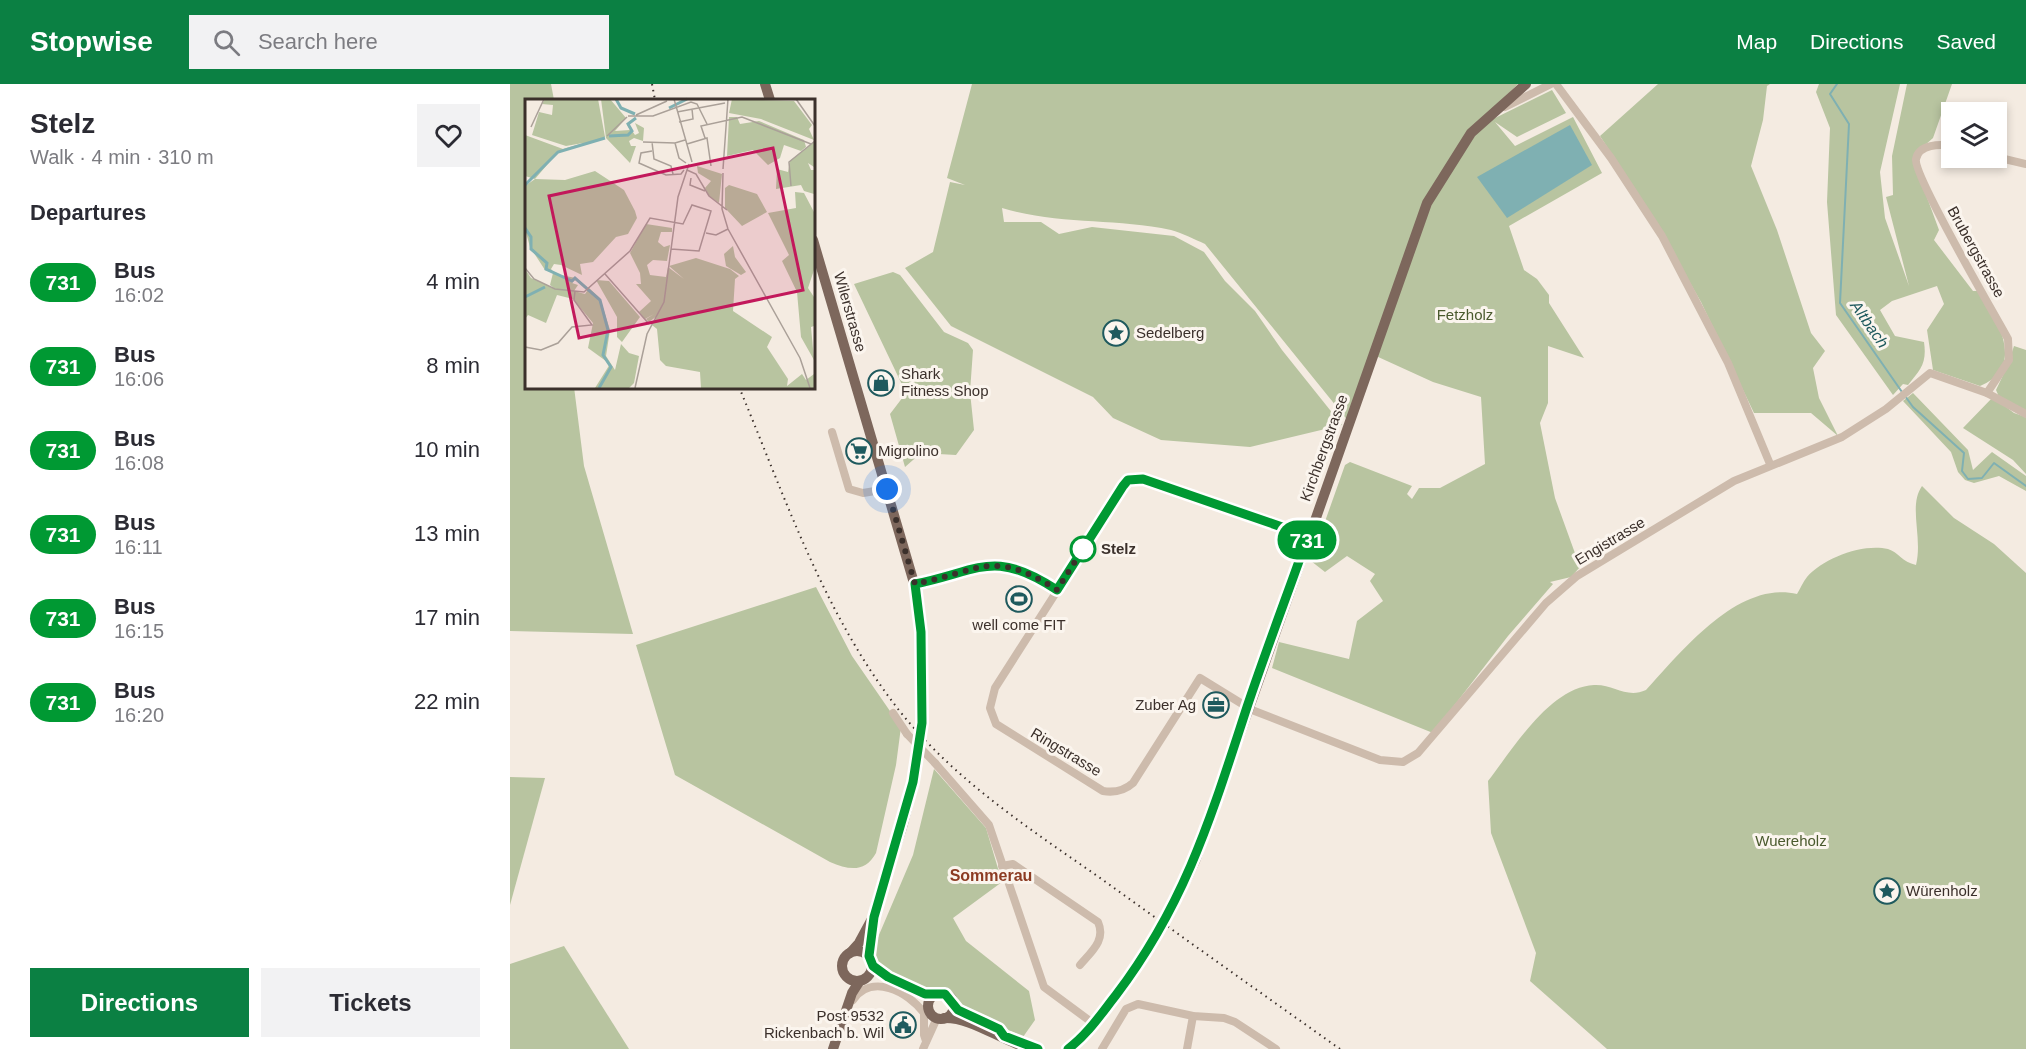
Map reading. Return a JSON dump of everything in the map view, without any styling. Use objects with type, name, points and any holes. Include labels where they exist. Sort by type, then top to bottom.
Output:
[{"type":"main road","points":[[765,84],[770,99]]},
{"type":"main road","name":"Kirchbergstrasse","points":[[1068,1049],[1086,1034],[1124,985],[1167,920],[1204,839],[1247,707],[1420,219],[1459,148],[1493,112],[1526,84]]},
{"type":"main road","name":"Wilerstrasse","points":[[814,243],[915,584],[923,665],[921,734],[910,797],[874,917],[860,943],[850,953]]},
{"type":"main road","name":"Wilerstrasse","points":[[871,961],[874,917]]},
{"type":"main road","points":[[845,1012],[843,1004],[846,977],[842,964],[850,953],[860,951],[888,977],[920,992],[948,996],[958,1010],[999,1029],[1004,1036]]},
{"type":"main road","points":[[833,1049],[845,1012],[871,961]]},
{"type":"main road","points":[[846,977],[878,980],[921,1000],[940,1018],[959,1019],[1033,1049]]},
{"type":"main road","points":[[928,1009],[929,1000],[938,994]]},
{"type":"main road","points":[[940,1018],[951,1014],[953,1003]]},
{"type":"main road","name":"Kirchbergstrasse","points":[[1079,1049],[1086,1034]]},
{"type":"street","points":[[1493,112],[1551,84]]},
{"type":"street","points":[[1556,84],[1611,158],[1662,236],[1728,363],[1770,464]]},
{"type":"street","name":"Brubergstrasse","points":[[1941,146],[1929,147],[1918,155],[1916,163],[1935,204],[2008,339],[2009,360],[1987,393]]},
{"type":"street","points":[[2007,160],[2026,164]]},
{"type":"street","name":"Engistrasse","points":[[1247,707],[1380,760],[1393,763],[1413,758],[1546,603],[1577,576],[1734,481],[1770,464],[1842,437],[1902,397],[1930,373],[1987,393],[2026,414]]},
{"type":"street","points":[[832,432],[849,489],[863,493],[887,489]]},
{"type":"street","points":[[915,584],[1000,565],[1024,570],[1057,590],[1123,486],[1135,478],[1308,536]]},
{"type":"street","name":"Ringstrasse","points":[[1057,590],[991,698],[992,716],[996,724],[1004,730],[1103,791],[1113,792],[1127,788],[1133,783],[1200,678],[1247,707]]},
{"type":"street","points":[[893,712],[908,734],[989,825],[1044,987],[1094,1024]]},
{"type":"street","points":[[1002,866],[1013,864],[1098,922],[1102,932],[1100,941],[1080,965]]},
{"type":"street","points":[[845,1012],[863,988],[874,985],[888,988],[911,999],[924,1013],[924,1045]]},
{"type":"street","points":[[1102,1049],[1117,1021],[1131,1006],[1143,1004],[1193,1016],[1224,1018],[1235,1022],[1276,1049]]},
{"type":"street","points":[[1186,1049],[1193,1016]]},
{"type":"street","points":[[924,1045],[940,1018]]},
{"type":"green space","points":[[510,84],[551,84],[554,99],[525,99],[525,388],[574,388],[584,466],[633,634],[510,631]]},
{"type":"green space","name":"Fetzholz","points":[[972,84],[1518,84],[1488,113],[1493,119],[1552,90],[1566,113],[1517,137],[1495,122],[1515,146],[1573,117],[1602,173],[1509,226],[1524,270],[1537,279],[1549,295],[1549,303],[1584,358],[1548,346],[1548,403],[1540,423],[1555,498],[1580,567],[1571,577],[1550,582],[1553,584],[1508,636],[1433,733],[1272,668],[1279,642],[1349,659],[1357,621],[1383,601],[1370,581],[1375,574],[1347,556],[1325,572],[1311,561],[1345,465],[1350,462],[1412,486],[1407,494],[1412,499],[1419,488],[1440,488],[1485,464],[1481,397],[1433,382],[1376,356],[1349,422],[1205,244],[1175,231],[1150,226],[1044,217],[1002,208],[1004,222],[1041,222],[1059,234],[1092,227],[1174,236],[1204,252],[1225,281],[1255,311],[1282,350],[1342,425],[1250,447],[1161,440],[1113,418],[1093,397],[951,326],[905,268],[933,252],[950,182],[965,185],[947,178]]},
{"type":"green space","points":[[1658,84],[1770,84],[1767,86],[1763,120],[1751,166],[1777,230],[1811,333],[1825,351],[1813,368],[1819,398],[1838,436],[1811,413],[1754,413],[1701,302],[1650,213],[1600,136]]},
{"type":"green space","points":[[1819,84],[1900,84],[1880,172],[1885,218],[1909,286],[1886,197],[1893,195],[1892,156],[1907,84],[1952,84],[1946,102],[1941,102],[1941,115],[1933,138],[1916,153],[1914,162],[1939,230],[1934,240],[1973,291],[1980,291],[2000,329],[2005,356],[2002,368],[1994,378],[1980,386],[1933,370],[1927,330],[1944,304],[1937,286],[1892,301],[1880,310],[1895,336],[1924,342],[1925,355],[1920,370],[1908,385],[1903,384],[1893,395],[1836,315],[1827,202],[1830,128],[1816,92]]},
{"type":"green space","points":[[893,272],[900,275],[944,332],[968,343],[973,350],[970,392],[974,430],[956,455],[921,453],[905,467],[890,414],[906,393],[854,284]]},
{"type":"green space","points":[[2014,346],[2026,350],[2026,412],[2000,399],[1996,390]]},
{"type":"green space","points":[[1913,393],[1968,450],[1973,470],[1992,452],[2026,476],[2026,491],[1999,476],[1974,483],[1965,480],[1958,472],[1951,452],[1903,401]]},
{"type":"green space","points":[[1993,397],[2014,413],[2026,417],[2026,474],[2013,460],[1963,428]]},
{"type":"green space","name":"Wuereholz","points":[[1922,486],[1954,518],[1994,544],[2026,573],[2026,1049],[1607,1049],[1530,981],[1536,953],[1491,833],[1488,781],[1534,722],[1562,696],[1578,688],[1594,685],[1632,693],[1646,690],[1694,639],[1733,608],[1754,598],[1775,593],[1797,594],[1814,570],[1833,558],[1856,550],[1888,549],[1907,562],[1916,565],[1918,544],[1916,503]]},
{"type":"green space","points":[[816,587],[852,656],[901,727],[896,765],[876,853],[867,864],[856,868],[830,862],[675,775],[636,645]]},
{"type":"green space","points":[[934,769],[986,828],[1002,882],[953,918],[966,941],[1029,991],[1035,1020],[1023,1037],[961,1007],[947,992],[925,990],[880,968],[873,949],[913,855]]},
{"type":"green space","points":[[510,777],[545,778],[510,905]]},
{"type":"green space","points":[[564,946],[629,1049],[510,1049],[510,964]]},
{"type":"water","points":[[1570,125],[1592,165],[1507,218],[1477,177]]},
{"type":"waterway","name":"Altbach","points":[[1837,84],[1830,94],[1849,124],[1840,303],[1902,392]]},
{"type":"waterway","name":"Altbach","points":[[1905,396],[1913,407],[1964,453],[1962,471],[1968,479],[1982,478],[1994,463],[2026,486]]},
{"type":"railway","points":[[652,84],[655,99]]},
{"type":"railway","points":[[739,388],[790,512],[827,594],[872,672],[920,735],[968,781],[994,802],[1340,1049]]},
{"type":"bus line","name":"731","points":[[1038,1049],[1030,1048],[1004,1036],[999,1029],[958,1010],[945,994],[925,994],[888,977],[873,966],[869,956],[868,944],[874,917],[913,782],[922,723],[921,632],[915,584],[952,573],[1000,565],[1024,570],[1057,590],[1123,486],[1128,480],[1135,478],[1308,536],[1247,707],[1220,793],[1185,883],[1162,928],[1138,966],[1086,1034],[1068,1049]]},
{"type":"place","name":"Sedelberg","points":[[1116,333]]},
{"type":"place","name":"Shark Fitness Shop","points":[[881,383]]},
{"type":"place","name":"Migrolino","points":[[859,451]]},
{"type":"place","name":"Stelz","points":[[1083,549]]},
{"type":"place","name":"well come FIT","points":[[1019,599]]},
{"type":"place","name":"Zuber Ag","points":[[1216,705]]},
{"type":"place","name":"Würenholz","points":[[1887,891]]},
{"type":"place","name":"Post 9532 Rickenbach b. Wil","points":[[903,1025]]},
{"type":"district","name":"Sommerau","points":[[991,875]]},
{"type":"route","points":[[887,489],[915,584],[952,573],[1000,565],[1024,570],[1057,590],[1083,549]]}]
